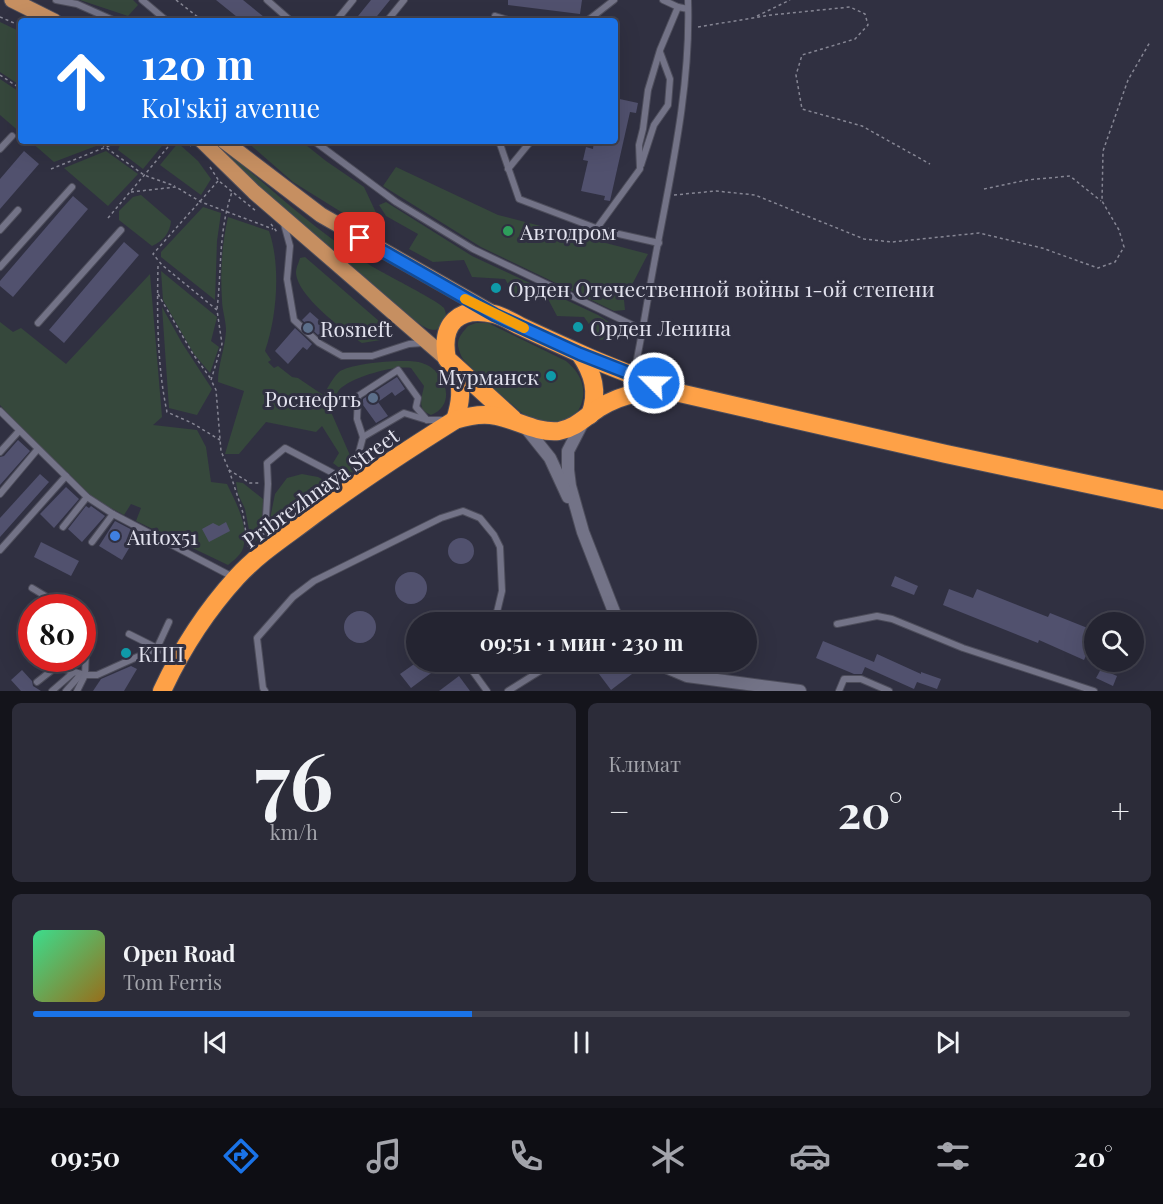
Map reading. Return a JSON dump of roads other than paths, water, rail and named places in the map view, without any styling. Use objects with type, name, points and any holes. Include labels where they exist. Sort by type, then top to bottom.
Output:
[{"type":"highway","points":[[454,420],[461,401],[461,387],[445,338],[448,327],[455,319],[474,312],[495,315],[580,354],[675,392],[946,454],[1163,500]]},
{"type":"highway","points":[[580,354],[590,368],[594,380],[594,405],[587,418]]},
{"type":"highway","points":[[452,364],[522,425]]},
{"type":"highway","points":[[454,420],[481,414],[496,416],[536,430],[558,431],[572,428],[605,405],[630,394],[640,391],[675,392]]},
{"type":"highway","name":"Pribrezhnaya Street","points":[[162,691],[178,658],[197,629],[256,550],[454,420]]},
{"type":"main road","points":[[12,0],[48,18]]},
{"type":"main road","points":[[228,144],[321,215],[495,315]]},
{"type":"main road","points":[[198,145],[273,217],[452,364]]},
{"type":"street","points":[[582,530],[570,486],[568,451],[587,418]]},
{"type":"street","points":[[522,425],[550,458],[582,530],[613,612]]},
{"type":"street","points":[[678,672],[687,676],[800,691]]},
{"type":"lane","points":[[56,0],[77,4],[108,18]]},
{"type":"lane","points":[[142,0],[163,18]]},
{"type":"lane","points":[[267,0],[288,18]]},
{"type":"lane","points":[[338,18],[353,0]]},
{"type":"lane","points":[[389,18],[404,0]]},
{"type":"lane","points":[[591,18],[614,0]]},
{"type":"lane","points":[[663,0],[678,8],[688,9]]},
{"type":"lane","points":[[633,374],[681,116],[688,0]]},
{"type":"lane","points":[[640,169],[639,145],[648,90],[660,50],[678,8]]},
{"type":"lane","points":[[597,228],[640,169],[654,125],[668,105],[670,79],[660,50]]},
{"type":"lane","points":[[0,149],[12,136]]},
{"type":"lane","points":[[318,144],[396,202],[473,249],[643,330]]},
{"type":"lane","points":[[500,144],[519,199],[597,228],[659,243]]},
{"type":"lane","points":[[508,169],[529,144]]},
{"type":"lane","points":[[0,267],[72,187]]},
{"type":"lane","points":[[0,230],[18,210]]},
{"type":"lane","points":[[273,217],[285,227],[290,246],[287,279],[294,320],[319,343],[342,356],[372,356],[409,344],[428,343]]},
{"type":"lane","points":[[38,323],[121,230]]},
{"type":"lane","points":[[256,550],[268,484],[267,462],[285,448],[358,482],[358,456],[363,437],[357,419],[358,396],[398,370],[418,398],[416,407],[427,420]]},
{"type":"lane","points":[[0,411],[87,498],[236,578]]},
{"type":"lane","points":[[363,437],[404,413],[427,420],[454,420]]},
{"type":"lane","points":[[0,452],[19,431]]},
{"type":"lane","points":[[0,494],[37,450]]},
{"type":"lane","points":[[0,550],[66,476]]},
{"type":"lane","points":[[63,527],[87,498]]},
{"type":"lane","points":[[265,691],[262,688],[256,638],[293,597],[314,581],[441,518],[463,511],[480,518],[494,535],[500,547],[502,591],[497,612]]},
{"type":"lane","points":[[92,542],[113,513]]},
{"type":"lane","points":[[32,588],[42,594]]},
{"type":"lane","points":[[837,624],[877,616],[891,619],[963,648],[1094,691]]},
{"type":"lane","points":[[37,682],[56,666],[80,674],[97,675],[157,648],[169,622]]},
{"type":"lane","points":[[129,634],[178,658]]},
{"type":"lane","points":[[473,672],[487,691]]},
{"type":"lane","points":[[508,691],[538,672]]},
{"type":"lane","points":[[52,691],[80,674]]},
{"type":"lane","points":[[66,691],[80,674]]},
{"type":"lane","points":[[77,691],[80,674]]},
{"type":"lane","points":[[839,691],[844,679],[861,679],[889,691]]},
{"type":"place","name":"Автодром","points":[[508,231]]},
{"type":"place","name":"Орден Отечественной войны 1-ой степени","points":[[496,288]]},
{"type":"place","name":"Орден Ленина","points":[[578,327]]},
{"type":"place","name":"Rosneft","points":[[308,328]]},
{"type":"place","name":"Мурманск","points":[[551,376]]},
{"type":"place","name":"Роснефть","points":[[373,398]]},
{"type":"place","name":"Autox51","points":[[115,536]]},
{"type":"place","name":"КПП","points":[[126,653]]}]
